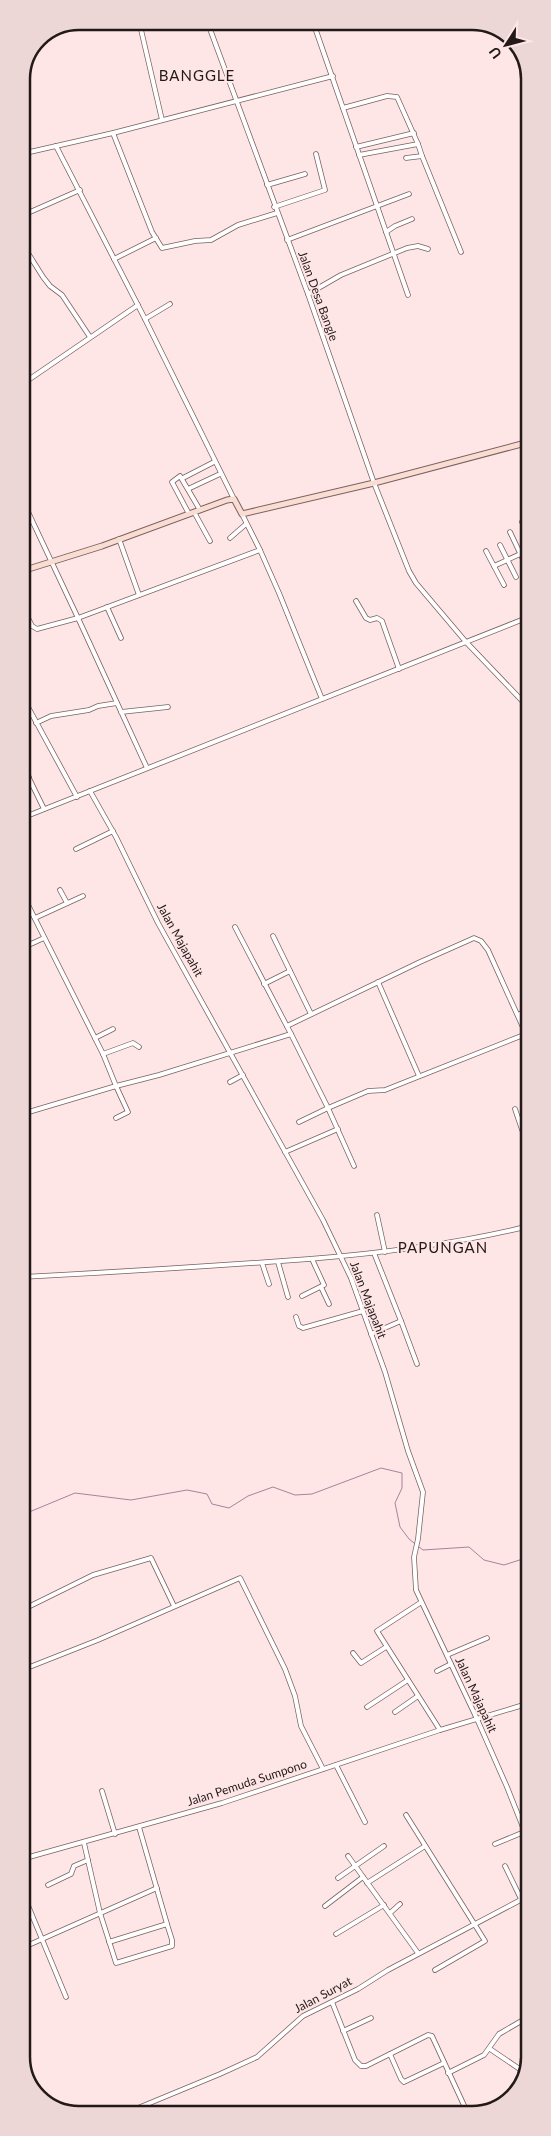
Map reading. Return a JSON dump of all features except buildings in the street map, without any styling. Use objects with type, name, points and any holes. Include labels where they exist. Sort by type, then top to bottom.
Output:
[{"type":"street","points":[[140,30],[162,120]]},
{"type":"street","name":"Jalan Desa Bangle","points":[[210,30],[274,207],[308,294],[374,483],[412,577],[466,642],[521,700]]},
{"type":"street","points":[[317,30],[408,295]]},
{"type":"street","points":[[30,152],[113,133],[333,76]]},
{"type":"street","points":[[343,108],[387,96],[397,98],[414,132],[461,252]]},
{"type":"street","points":[[356,147],[414,132]]},
{"type":"street","points":[[113,133],[156,238],[164,248],[195,241],[211,240],[238,225],[277,213]]},
{"type":"street","points":[[359,155],[418,144]]},
{"type":"street","points":[[56,146],[146,319],[214,462],[260,550],[322,700]]},
{"type":"street","points":[[274,207],[325,191],[316,154]]},
{"type":"street","points":[[406,158],[422,156]]},
{"type":"street","points":[[267,185],[305,174]]},
{"type":"street","points":[[30,212],[80,190]]},
{"type":"street","points":[[287,240],[409,194]]},
{"type":"street","points":[[386,232],[412,219]]},
{"type":"street","points":[[114,259],[156,238]]},
{"type":"street","points":[[308,294],[341,275],[406,248],[418,246],[428,249]]},
{"type":"street","points":[[30,256],[50,286],[62,295],[90,337]]},
{"type":"street","points":[[146,319],[170,304]]},
{"type":"street","points":[[30,379],[138,305]]},
{"type":"street","points":[[242,514],[374,483],[521,444]]},
{"type":"street","points":[[210,541],[194,512],[172,482],[180,476],[183,478],[214,462]]},
{"type":"street","points":[[188,489],[220,474]]},
{"type":"street","points":[[183,478],[194,512]]},
{"type":"street","points":[[30,569],[52,563],[234,499]]},
{"type":"street","points":[[30,515],[147,768]]},
{"type":"street","points":[[230,538],[246,524]]},
{"type":"street","points":[[494,566],[520,554],[510,532]]},
{"type":"street","points":[[119,540],[139,595]]},
{"type":"street","points":[[500,545],[516,577]]},
{"type":"street","points":[[30,622],[37,629],[78,618],[260,550]]},
{"type":"street","points":[[486,552],[504,585]]},
{"type":"street","points":[[356,601],[367,619],[377,618],[382,621],[399,669]]},
{"type":"street","points":[[107,608],[121,638]]},
{"type":"street","points":[[30,815],[521,620]]},
{"type":"street","points":[[36,723],[51,716],[117,703]]},
{"type":"street","points":[[121,712],[168,707]]},
{"type":"street","points":[[30,711],[77,797]]},
{"type":"street","points":[[30,779],[44,809]]},
{"type":"street","name":"Jalan Majapahit","points":[[90,791],[158,923],[232,1053],[323,1220],[363,1311],[423,1492],[414,1557],[414,1584],[420,1603],[477,1719],[521,1823]]},
{"type":"street","points":[[76,849],[112,831]]},
{"type":"street","points":[[60,890],[67,903]]},
{"type":"street","points":[[35,918],[83,896]]},
{"type":"street","points":[[30,908],[103,1054],[128,1113],[116,1118]]},
{"type":"street","points":[[235,927],[328,1108],[354,1166]]},
{"type":"street","points":[[273,936],[311,1014]]},
{"type":"street","points":[[30,944],[44,938]]},
{"type":"street","points":[[287,1026],[463,942],[476,938],[483,942],[488,950],[521,1022]]},
{"type":"street","points":[[264,984],[290,971]]},
{"type":"street","points":[[378,982],[419,1076]]},
{"type":"street","points":[[94,1038],[113,1029]]},
{"type":"street","points":[[30,1112],[291,1034]]},
{"type":"street","points":[[299,1122],[368,1091],[385,1090],[521,1036]]},
{"type":"street","points":[[103,1054],[134,1043],[139,1047]]},
{"type":"street","points":[[230,1082],[243,1076]]},
{"type":"street","points":[[515,1109],[521,1125]]},
{"type":"street","points":[[285,1152],[338,1129]]},
{"type":"street","points":[[377,1215],[385,1252]]},
{"type":"street","points":[[30,1276],[340,1257],[458,1241],[521,1228]]},
{"type":"street","points":[[374,1253],[417,1364]]},
{"type":"street","points":[[302,1296],[324,1284],[312,1259]]},
{"type":"street","points":[[278,1262],[288,1297]]},
{"type":"street","points":[[262,1263],[269,1284]]},
{"type":"street","points":[[320,1287],[329,1304]]},
{"type":"street","points":[[296,1317],[299,1326],[303,1328],[363,1311]]},
{"type":"street","points":[[371,1334],[401,1321]]},
{"type":"street","points":[[30,1606],[93,1576],[151,1558],[174,1606]]},
{"type":"street","points":[[30,1667],[98,1640],[240,1578],[285,1669],[296,1696],[301,1726],[323,1769]]},
{"type":"street","points":[[420,1603],[378,1628],[378,1634],[440,1730]]},
{"type":"street","points":[[447,1655],[487,1638]]},
{"type":"street","points":[[353,1653],[361,1663],[386,1647]]},
{"type":"street","points":[[437,1671],[451,1664]]},
{"type":"street","points":[[367,1707],[408,1680]]},
{"type":"street","points":[[395,1712],[418,1696]]},
{"type":"street","name":"Jalan Pemuda Sumpono","points":[[30,1857],[139,1828],[402,1745],[440,1730],[521,1706]]},
{"type":"street","points":[[336,1765],[365,1822]]},
{"type":"street","points":[[102,1792],[115,1834]]},
{"type":"street","points":[[406,1815],[484,1940],[484,1943],[435,1970]]},
{"type":"street","points":[[84,1843],[100,1913],[115,1962],[120,1964],[172,1946],[172,1940],[139,1828]]},
{"type":"street","points":[[495,1844],[521,1832]]},
{"type":"street","points":[[338,1878],[384,1846]]},
{"type":"street","points":[[367,1882],[426,1846]]},
{"type":"street","points":[[348,1856],[418,1954]]},
{"type":"street","points":[[48,1885],[71,1874],[74,1866],[88,1860]]},
{"type":"street","points":[[505,1866],[521,1899]]},
{"type":"street","points":[[325,1906],[364,1877]]},
{"type":"street","points":[[30,1944],[157,1888]]},
{"type":"street","name":"Jalan Suryat","points":[[143,2106],[257,2057],[297,2019],[358,1989],[418,1954],[521,1899]]},
{"type":"street","points":[[390,1913],[400,1904]]},
{"type":"street","points":[[336,1934],[384,1905]]},
{"type":"street","points":[[30,1911],[66,1997]]},
{"type":"street","points":[[109,1942],[167,1924]]},
{"type":"street","points":[[332,2002],[356,2060],[361,2066],[430,2035],[464,2106]]},
{"type":"street","points":[[344,2031],[371,2018]]},
{"type":"street","points":[[448,2073],[480,2058],[491,2048],[499,2034],[521,2021]]},
{"type":"street","points":[[491,2048],[519,2069]]},
{"type":"street","points":[[390,2054],[404,2082],[444,2063]]},
{"type":"waterway","points":[[30,1512],[75,1493],[131,1500],[187,1490],[207,1494],[212,1504],[229,1508],[248,1496],[273,1487],[295,1495],[312,1494],[381,1468],[402,1473],[402,1488],[395,1503],[400,1527],[409,1539],[423,1550],[469,1547],[484,1560],[504,1565],[521,1560]]},
{"type":"district","name":"BANGGLE","points":[[197,76]]},
{"type":"district","name":"PAPUNGAN","points":[[443,1248]]}]
